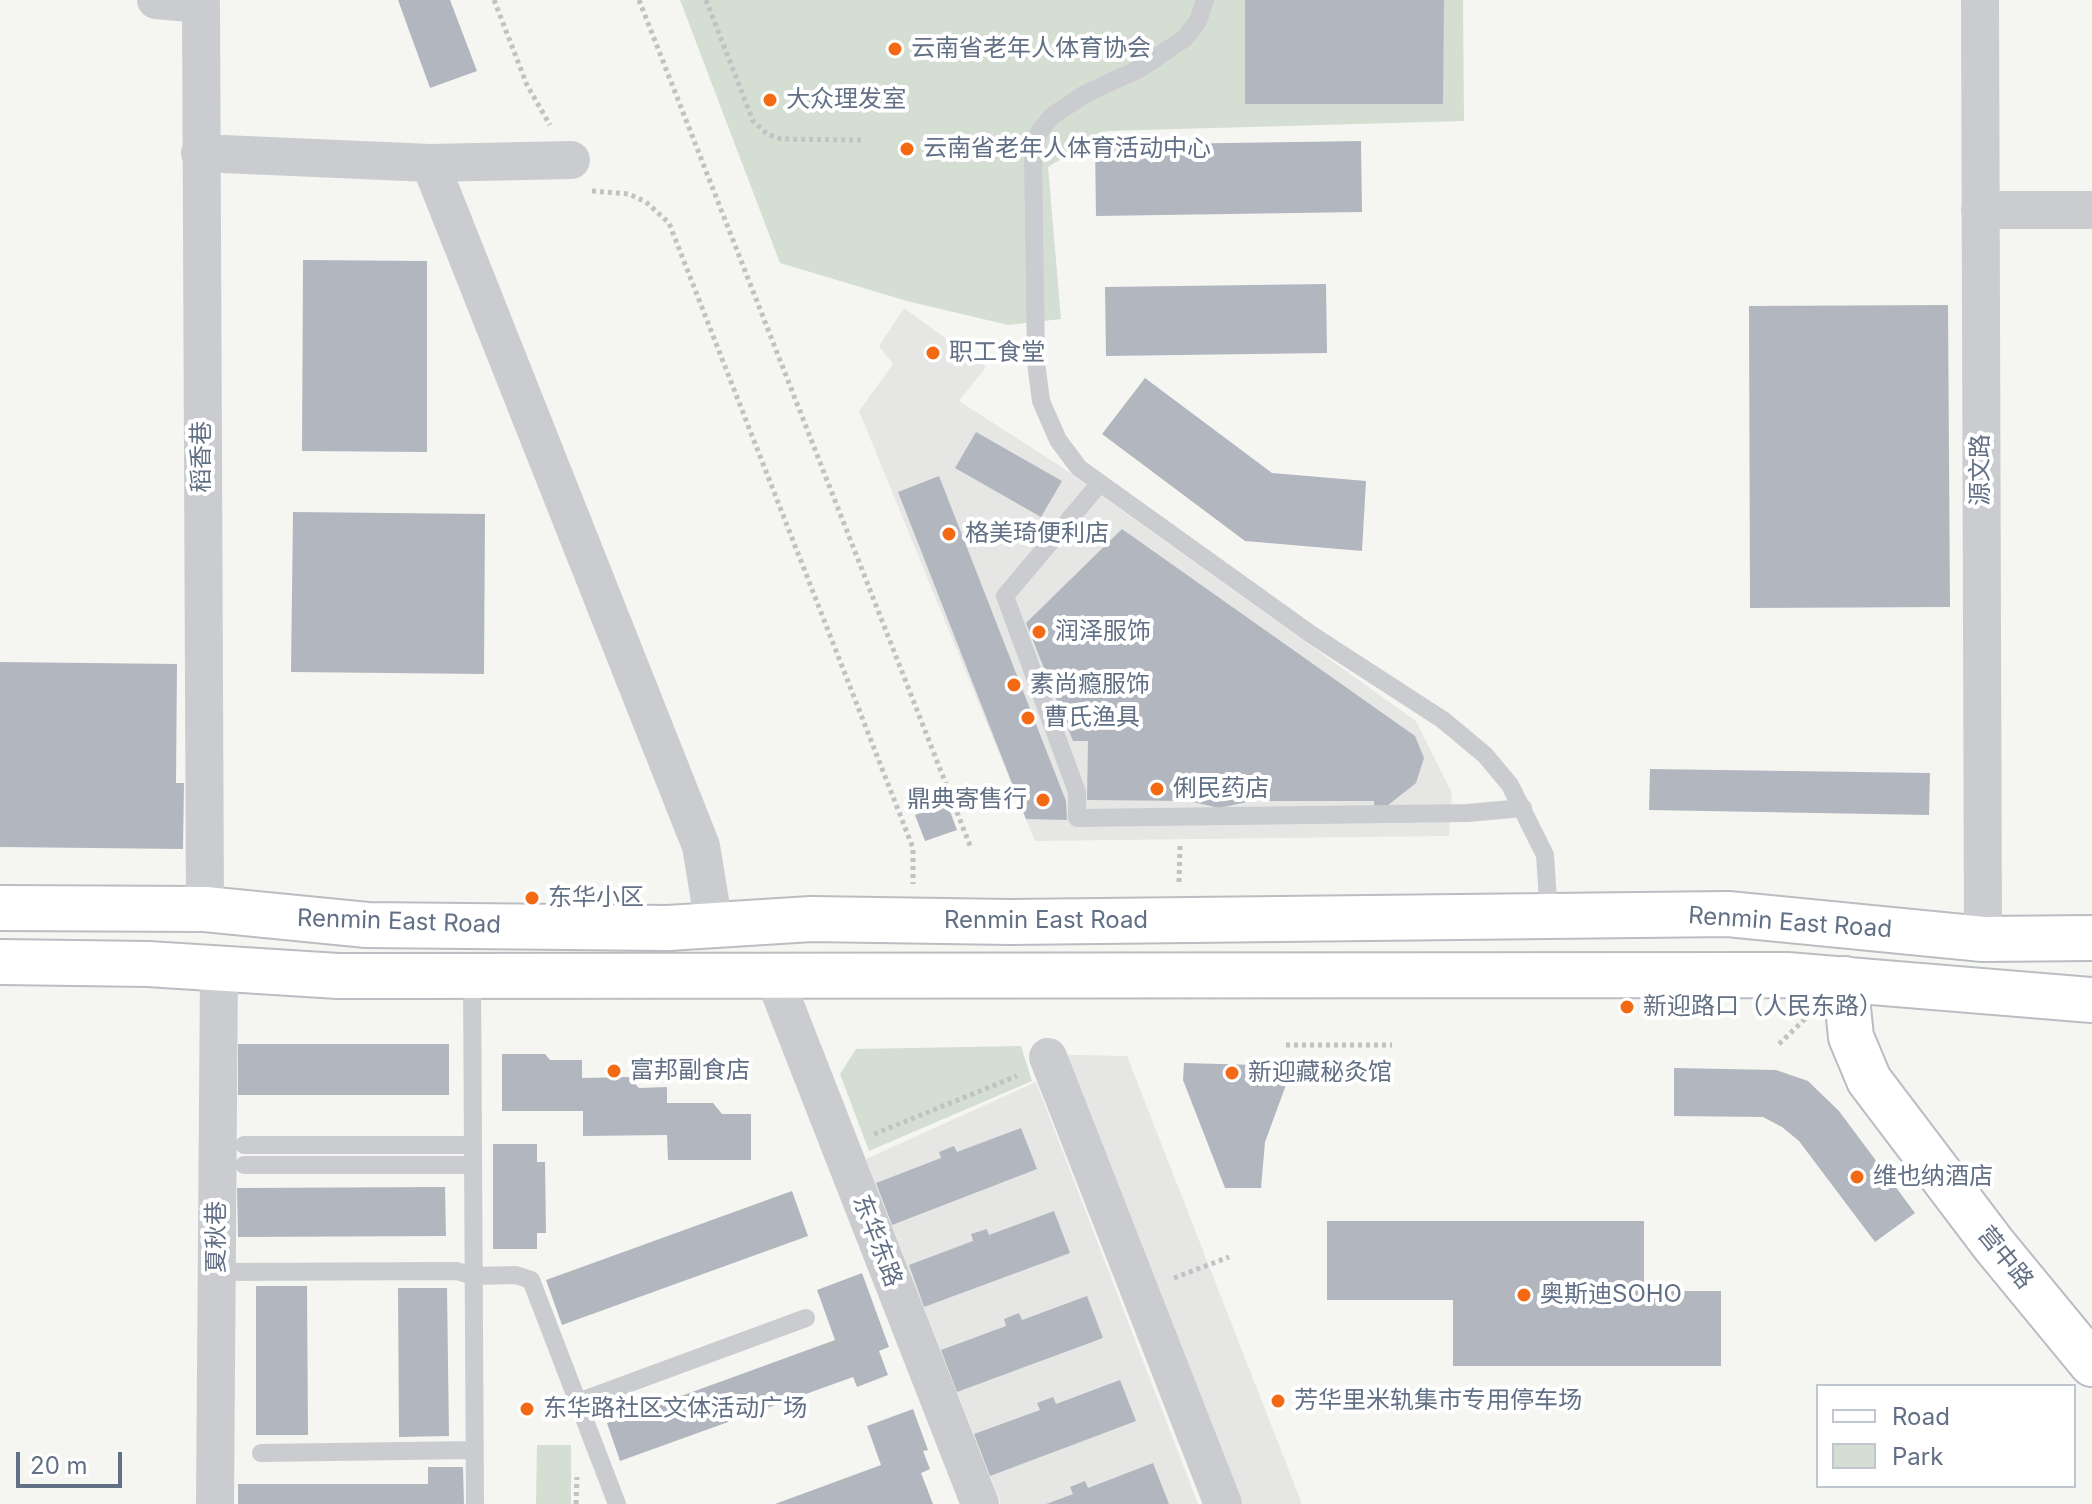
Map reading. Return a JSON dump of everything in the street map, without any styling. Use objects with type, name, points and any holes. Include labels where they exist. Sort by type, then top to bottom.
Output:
[{"type":"main road","name":"Renmin East Road","points":[[0,908],[205,909],[367,925],[668,928],[811,919],[1025,922],[1728,914],[1983,939],[2092,938]]},
{"type":"main road","points":[[0,962],[148,964],[338,976],[1787,975],[2092,1000]]},
{"type":"main road","name":"营中路","points":[[1845,979],[1851,1037],[1869,1080],[1994,1245],[2092,1364]]},
{"type":"street","name":"稻香巷","points":[[156,0],[201,4],[205,909]]},
{"type":"street","name":"源文路","points":[[1980,0],[1983,939]]},
{"type":"street","points":[[200,153],[430,163],[571,160]]},
{"type":"street","points":[[430,163],[701,846],[714,925]]},
{"type":"street","points":[[1980,210],[2092,210]]},
{"type":"street","name":"夏秋巷","points":[[215,1504],[219,969]]},
{"type":"street","name":"东华东路","points":[[774,977],[980,1504]]},
{"type":"street","points":[[1049,1060],[1223,1504]]},
{"type":"lane","points":[[1205,0],[1198,21],[1185,38],[1141,68],[1085,94],[1052,116],[1039,132],[1033,153],[1036,362],[1041,401],[1058,440],[1079,468],[1312,635],[1443,720],[1485,755],[1510,785],[1545,855],[1549,916]]},
{"type":"lane","points":[[1100,483],[1005,596],[1077,792],[1077,818],[1467,813],[1523,808]]},
{"type":"lane","points":[[472,976],[475,1504]]},
{"type":"lane","points":[[244,1145],[472,1145]]},
{"type":"lane","points":[[244,1165],[473,1165]]},
{"type":"lane","points":[[217,1272],[457,1271],[473,1276],[516,1275],[531,1280],[617,1504]]},
{"type":"lane","points":[[578,1402],[806,1318]]},
{"type":"lane","points":[[261,1453],[475,1450]]},
{"type":"path","points":[[494,0],[527,85],[592,191],[629,194],[646,202],[669,223],[913,848]]},
{"type":"path","points":[[639,0],[971,848]]},
{"type":"path","points":[[706,0],[753,121],[767,134],[781,139],[861,140]]},
{"type":"path","points":[[1286,1045],[1392,1045]]},
{"type":"path","points":[[841,1148],[1049,1060]]},
{"type":"path","points":[[1170,1280],[1229,1257]]},
{"type":"shaded area","points":[[904,308],[986,367],[959,401],[1057,464],[1416,721],[1452,793],[1449,836],[1035,841],[859,411],[893,364],[879,346]]},
{"type":"shaded area","points":[[1034,1054],[1127,1056],[1302,1504],[1211,1504]]},
{"type":"shaded area","points":[[1036,1082],[1198,1504],[1001,1504],[866,1159]]},
{"type":"green space","name":"云南省老年人体育活动中心","points":[[680,0],[1463,0],[1464,121],[1107,131],[1048,167],[1061,319],[1008,325],[907,301],[780,263]]},
{"type":"green space","points":[[1021,1046],[1032,1081],[869,1151],[840,1074],[856,1049]]},
{"type":"green space","points":[[537,1445],[571,1445],[571,1504],[536,1504]]},
{"type":"building","points":[[398,0],[450,0],[477,71],[430,88]]},
{"type":"building","points":[[1245,0],[1444,0],[1443,104],[1245,104]]},
{"type":"building","points":[[1361,141],[1362,212],[1096,216],[1095,145]]},
{"type":"building","points":[[303,260],[427,261],[427,452],[302,451]]},
{"type":"building","points":[[1326,284],[1327,353],[1106,356],[1105,287]]},
{"type":"building","points":[[1948,305],[1950,607],[1750,608],[1749,306]]},
{"type":"building","points":[[1145,378],[1272,473],[1366,481],[1362,551],[1245,541],[1102,434]]},
{"type":"building","points":[[976,432],[1062,481],[1041,517],[955,468]]},
{"type":"building","points":[[939,476],[1066,801],[1067,820],[1026,819],[898,492]]},
{"type":"building","points":[[293,512],[485,514],[484,674],[291,672]]},
{"type":"building","points":[[1122,529],[1415,736],[1424,758],[1416,783],[1387,806],[1374,806],[1374,801],[1252,801],[1219,808],[1189,801],[1087,800],[1088,741],[1073,741],[1026,623]]},
{"type":"building","points":[[0,662],[177,664],[176,783],[184,783],[183,849],[0,847]]},
{"type":"building","points":[[1650,769],[1930,773],[1929,815],[1649,810]]},
{"type":"building","points":[[947,803],[957,830],[925,841],[915,815]]},
{"type":"building","points":[[238,1044],[449,1044],[449,1095],[238,1095]]},
{"type":"building","points":[[502,1054],[545,1054],[550,1060],[582,1060],[582,1078],[629,1077],[639,1088],[667,1087],[667,1103],[713,1103],[722,1114],[751,1114],[751,1160],[668,1160],[667,1135],[583,1136],[583,1111],[502,1111]]},
{"type":"building","points":[[1184,1063],[1293,1066],[1265,1142],[1261,1188],[1225,1188],[1183,1080]]},
{"type":"building","name":"维也纳酒店","points":[[1674,1068],[1776,1070],[1808,1081],[1839,1111],[1915,1213],[1875,1242],[1799,1141],[1782,1127],[1763,1117],[1674,1116]]},
{"type":"building","points":[[1021,1128],[1037,1169],[892,1225],[876,1183],[941,1158],[939,1152],[954,1146],[957,1152]]},
{"type":"building","points":[[493,1144],[537,1144],[537,1162],[545,1162],[546,1233],[537,1233],[537,1249],[493,1249]]},
{"type":"building","points":[[445,1187],[446,1236],[238,1237],[237,1188]]},
{"type":"building","points":[[792,1191],[808,1236],[562,1325],[546,1280]]},
{"type":"building","points":[[1054,1211],[1070,1253],[924,1307],[909,1265],[973,1241],[971,1234],[987,1229],[989,1235]]},
{"type":"building","name":"奥斯迪SOHO","points":[[1327,1221],[1644,1221],[1644,1291],[1721,1291],[1721,1366],[1453,1366],[1453,1300],[1327,1300]]},
{"type":"building","points":[[862,1273],[889,1347],[879,1351],[888,1375],[857,1387],[853,1377],[620,1461],[607,1423],[835,1340],[817,1290]]},
{"type":"building","points":[[256,1286],[307,1286],[308,1435],[256,1435]]},
{"type":"building","points":[[398,1288],[447,1288],[449,1436],[399,1437]]},
{"type":"building","points":[[1087,1296],[1103,1338],[957,1392],[941,1350],[1006,1326],[1004,1319],[1019,1313],[1022,1320]]},
{"type":"building","points":[[1120,1380],[1136,1421],[990,1476],[974,1434],[1040,1410],[1037,1403],[1053,1397],[1056,1404]]},
{"type":"building","points":[[913,1409],[928,1450],[923,1451],[930,1469],[921,1473],[933,1504],[775,1504],[881,1465],[867,1426]]},
{"type":"building","points":[[1153,1463],[1169,1504],[1046,1504],[1073,1494],[1070,1487],[1085,1481],[1088,1488]]},
{"type":"building","points":[[428,1467],[463,1467],[464,1504],[238,1504],[238,1484],[428,1484]]},
{"type":"place","name":"云南省老年人体育协会","points":[[895,49]]},
{"type":"place","name":"大众理发室","points":[[770,100]]},
{"type":"place","name":"云南省老年人体育活动中心","points":[[907,149]]},
{"type":"place","name":"职工食堂","points":[[933,353]]},
{"type":"place","name":"格美琦便利店","points":[[949,534]]},
{"type":"place","name":"润泽服饰","points":[[1039,632]]},
{"type":"place","name":"素尚瘾服饰","points":[[1014,685]]},
{"type":"place","name":"曹氏渔具","points":[[1028,718]]},
{"type":"place","name":"俐民药店","points":[[1157,789]]},
{"type":"place","name":"鼎典寄售行","points":[[1043,800]]},
{"type":"place","name":"东华小区","points":[[532,898]]},
{"type":"place","name":"新迎路口（人民东路）","points":[[1627,1007]]},
{"type":"place","name":"富邦副食店","points":[[614,1071]]},
{"type":"place","name":"新迎藏秘灸馆","points":[[1232,1073]]},
{"type":"place","name":"维也纳酒店","points":[[1857,1177]]},
{"type":"place","name":"奥斯迪SOHO","points":[[1524,1295]]},
{"type":"place","name":"芳华里米轨集市专用停车场","points":[[1278,1401]]},
{"type":"place","name":"东华路社区文体活动广场","points":[[527,1409]]}]
